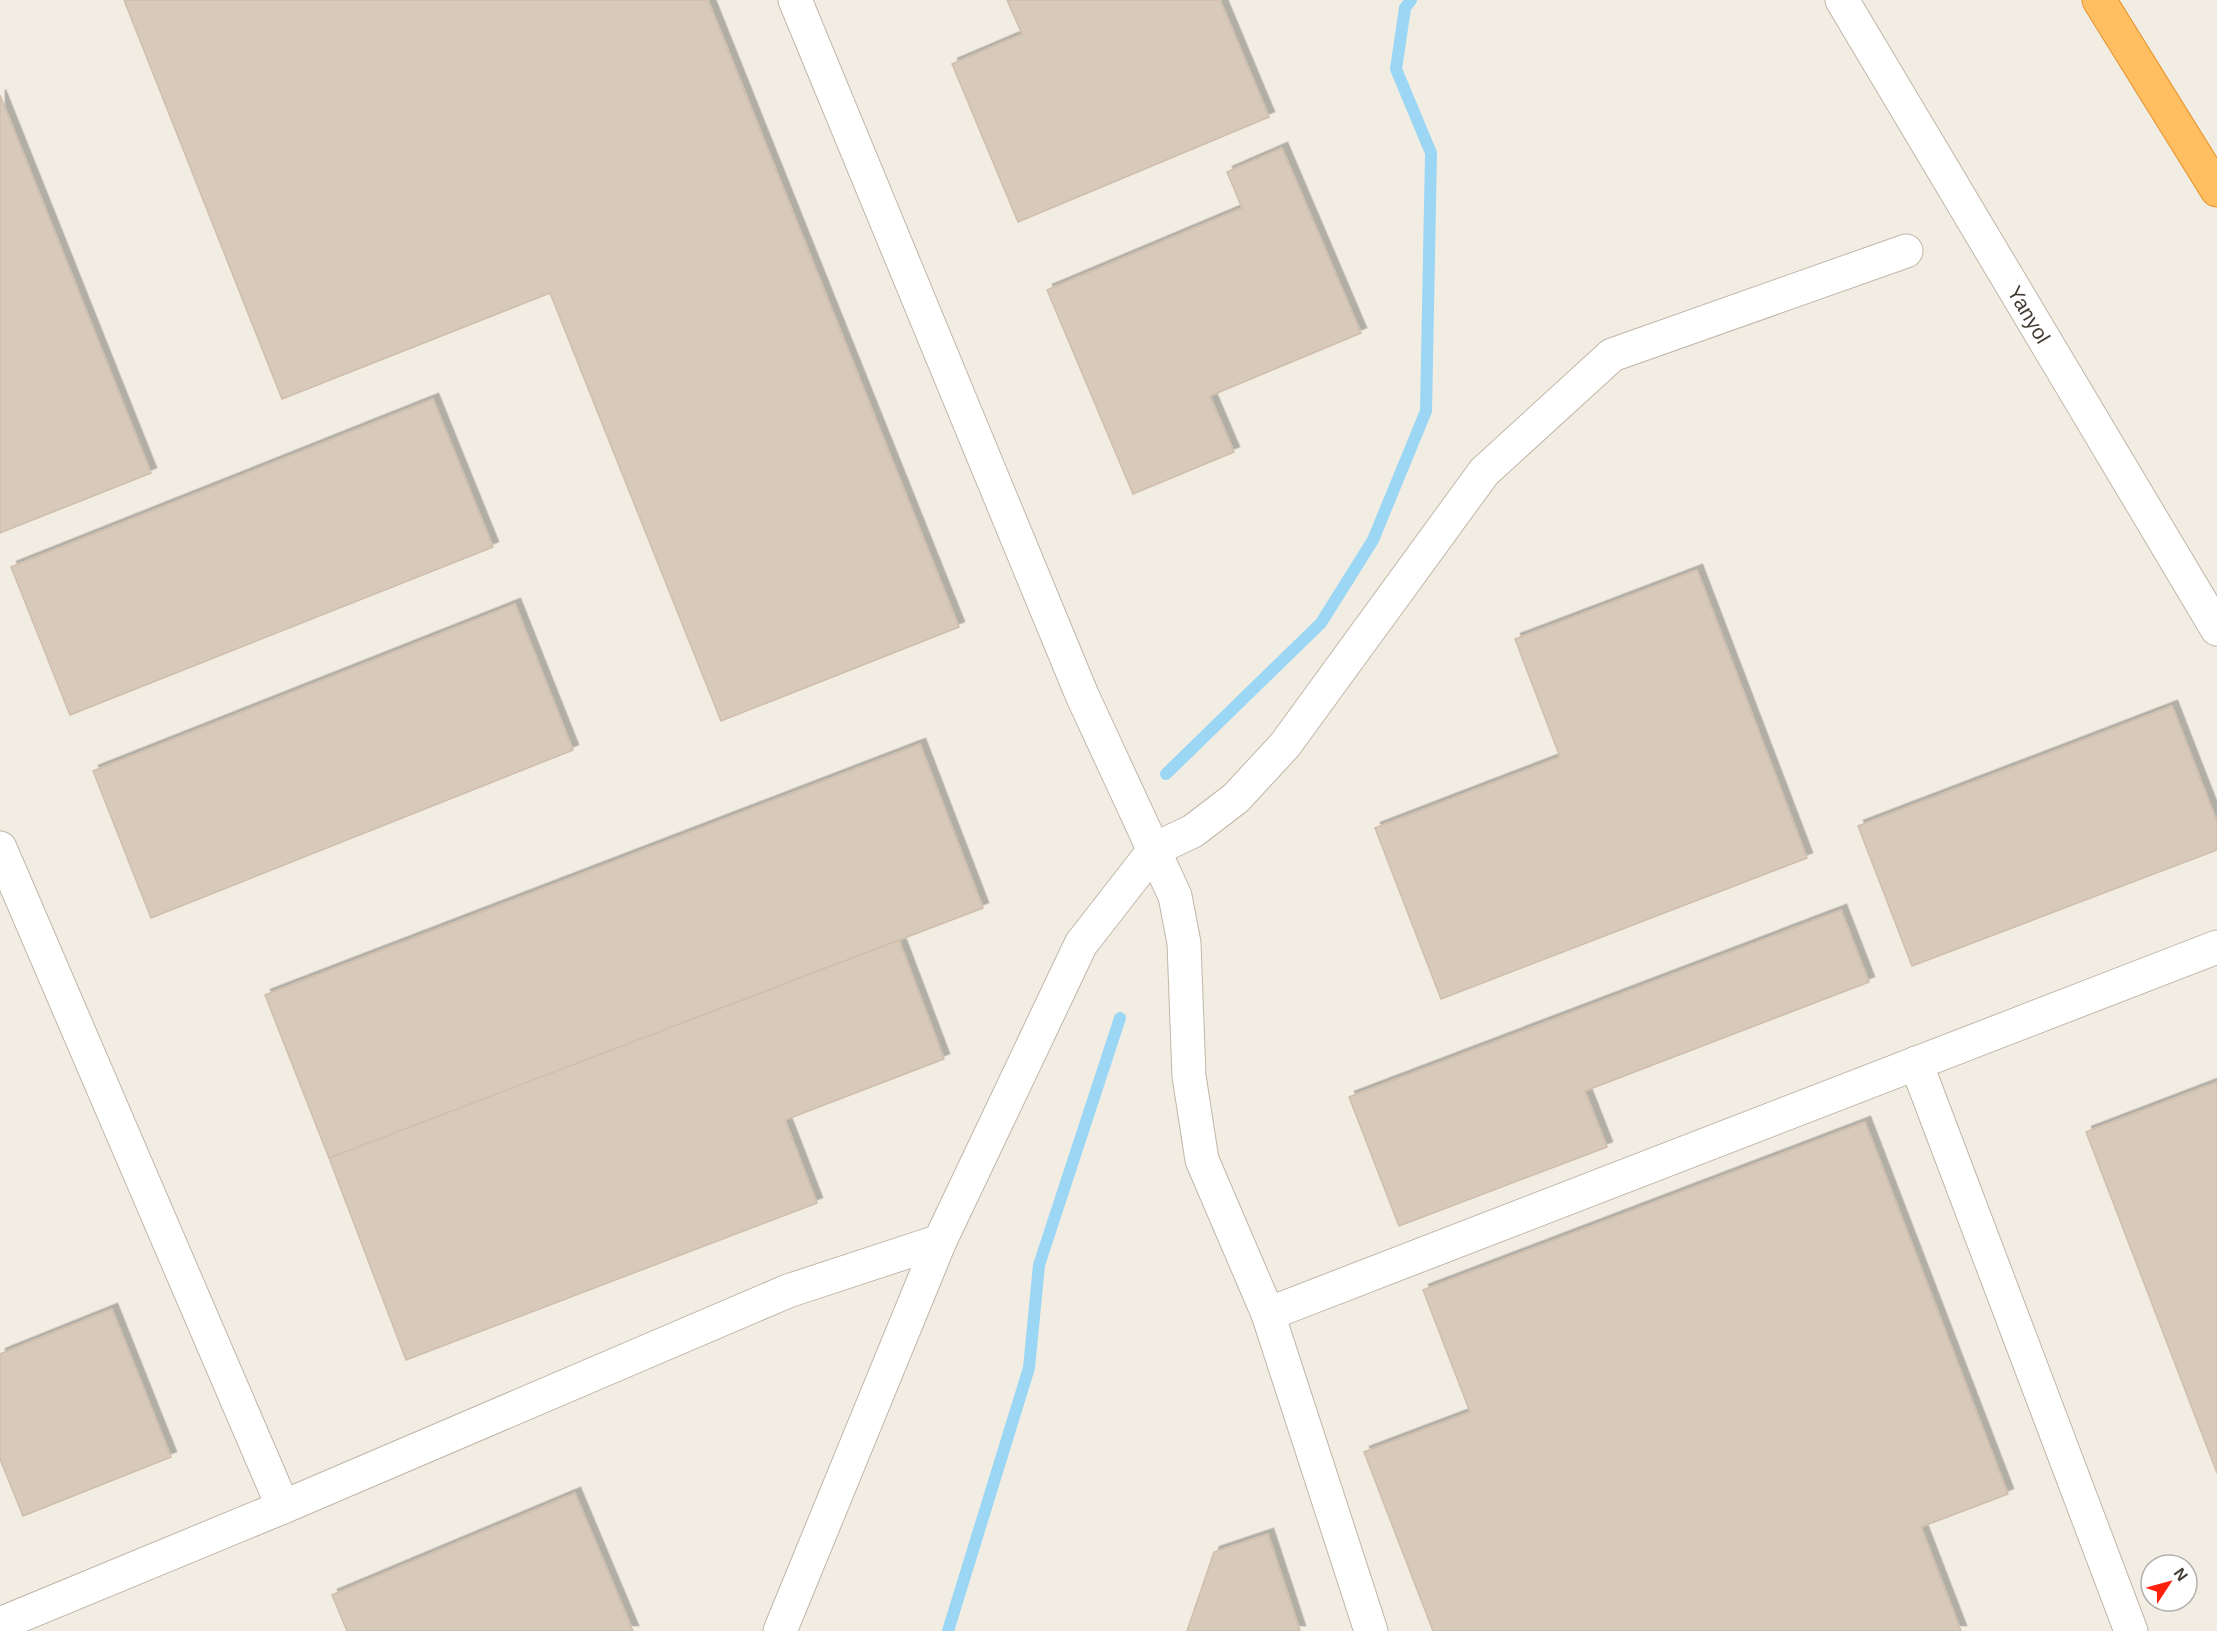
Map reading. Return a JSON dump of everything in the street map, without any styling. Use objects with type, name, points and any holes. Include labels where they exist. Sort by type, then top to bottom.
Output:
[{"type":"highway","points":[[2099,0],[2217,190]]},
{"type":"street","points":[[795,0],[1082,695],[1175,896],[1184,943],[1189,1076],[1202,1160],[1268,1314],[1371,1631]]},
{"type":"street","name":"Yanyol","points":[[1842,0],[2217,629]]},
{"type":"street","points":[[780,1631],[940,1241],[1081,944],[1155,849],[1193,831],[1236,798],[1285,745],[1484,472],[1612,355],[1906,250]]},
{"type":"street","points":[[0,848],[283,1508]]},
{"type":"street","points":[[1268,1314],[2217,947]]},
{"type":"street","points":[[1916,1063],[2131,1631]]},
{"type":"street","points":[[0,1624],[283,1508],[788,1291],[940,1241]]},
{"type":"building","points":[[124,0],[708,0],[959,627],[721,721],[550,293],[282,399]]},
{"type":"building","points":[[1007,0],[1220,0],[1269,117],[1018,222],[952,64],[1022,34]]},
{"type":"building","points":[[0,95],[151,473],[0,533]]},
{"type":"building","points":[[1282,148],[1361,333],[1210,396],[1234,452],[1133,494],[1047,290],[1242,208],[1227,172]]},
{"type":"building","points":[[433,399],[493,547],[70,715],[11,567]]},
{"type":"building","points":[[1697,570],[1807,858],[1441,999],[1375,828],[1560,757],[1515,639]]},
{"type":"building","points":[[515,604],[573,750],[151,918],[93,771]]},
{"type":"building","points":[[2172,706],[2217,822],[2217,850],[1912,966],[1858,826]]},
{"type":"building","points":[[920,744],[983,908],[329,1158],[265,995]]},
{"type":"building","points":[[1841,910],[1869,982],[1585,1091],[1607,1147],[1399,1226],[1349,1097]]},
{"type":"building","points":[[899,940],[944,1059],[785,1120],[817,1203],[406,1360],[329,1158]]},
{"type":"building","points":[[2217,1082],[2217,1473],[2086,1132]]},
{"type":"building","points":[[1865,1122],[2008,1494],[1921,1527],[1961,1631],[1433,1631],[1364,1452],[1470,1412],[1423,1290]]},
{"type":"building","points":[[112,1309],[171,1457],[23,1516],[0,1459],[0,1354]]},
{"type":"building","points":[[575,1493],[633,1631],[347,1631],[332,1595]]},
{"type":"building","points":[[1268,1534],[1300,1631],[1187,1631],[1214,1552]]},
{"type":"waterway","points":[[1166,774],[1321,623],[1373,540],[1426,411],[1431,153],[1396,69],[1405,8],[1411,0]]},
{"type":"waterway","points":[[948,1631],[1029,1368],[1039,1265],[1120,1018]]}]
